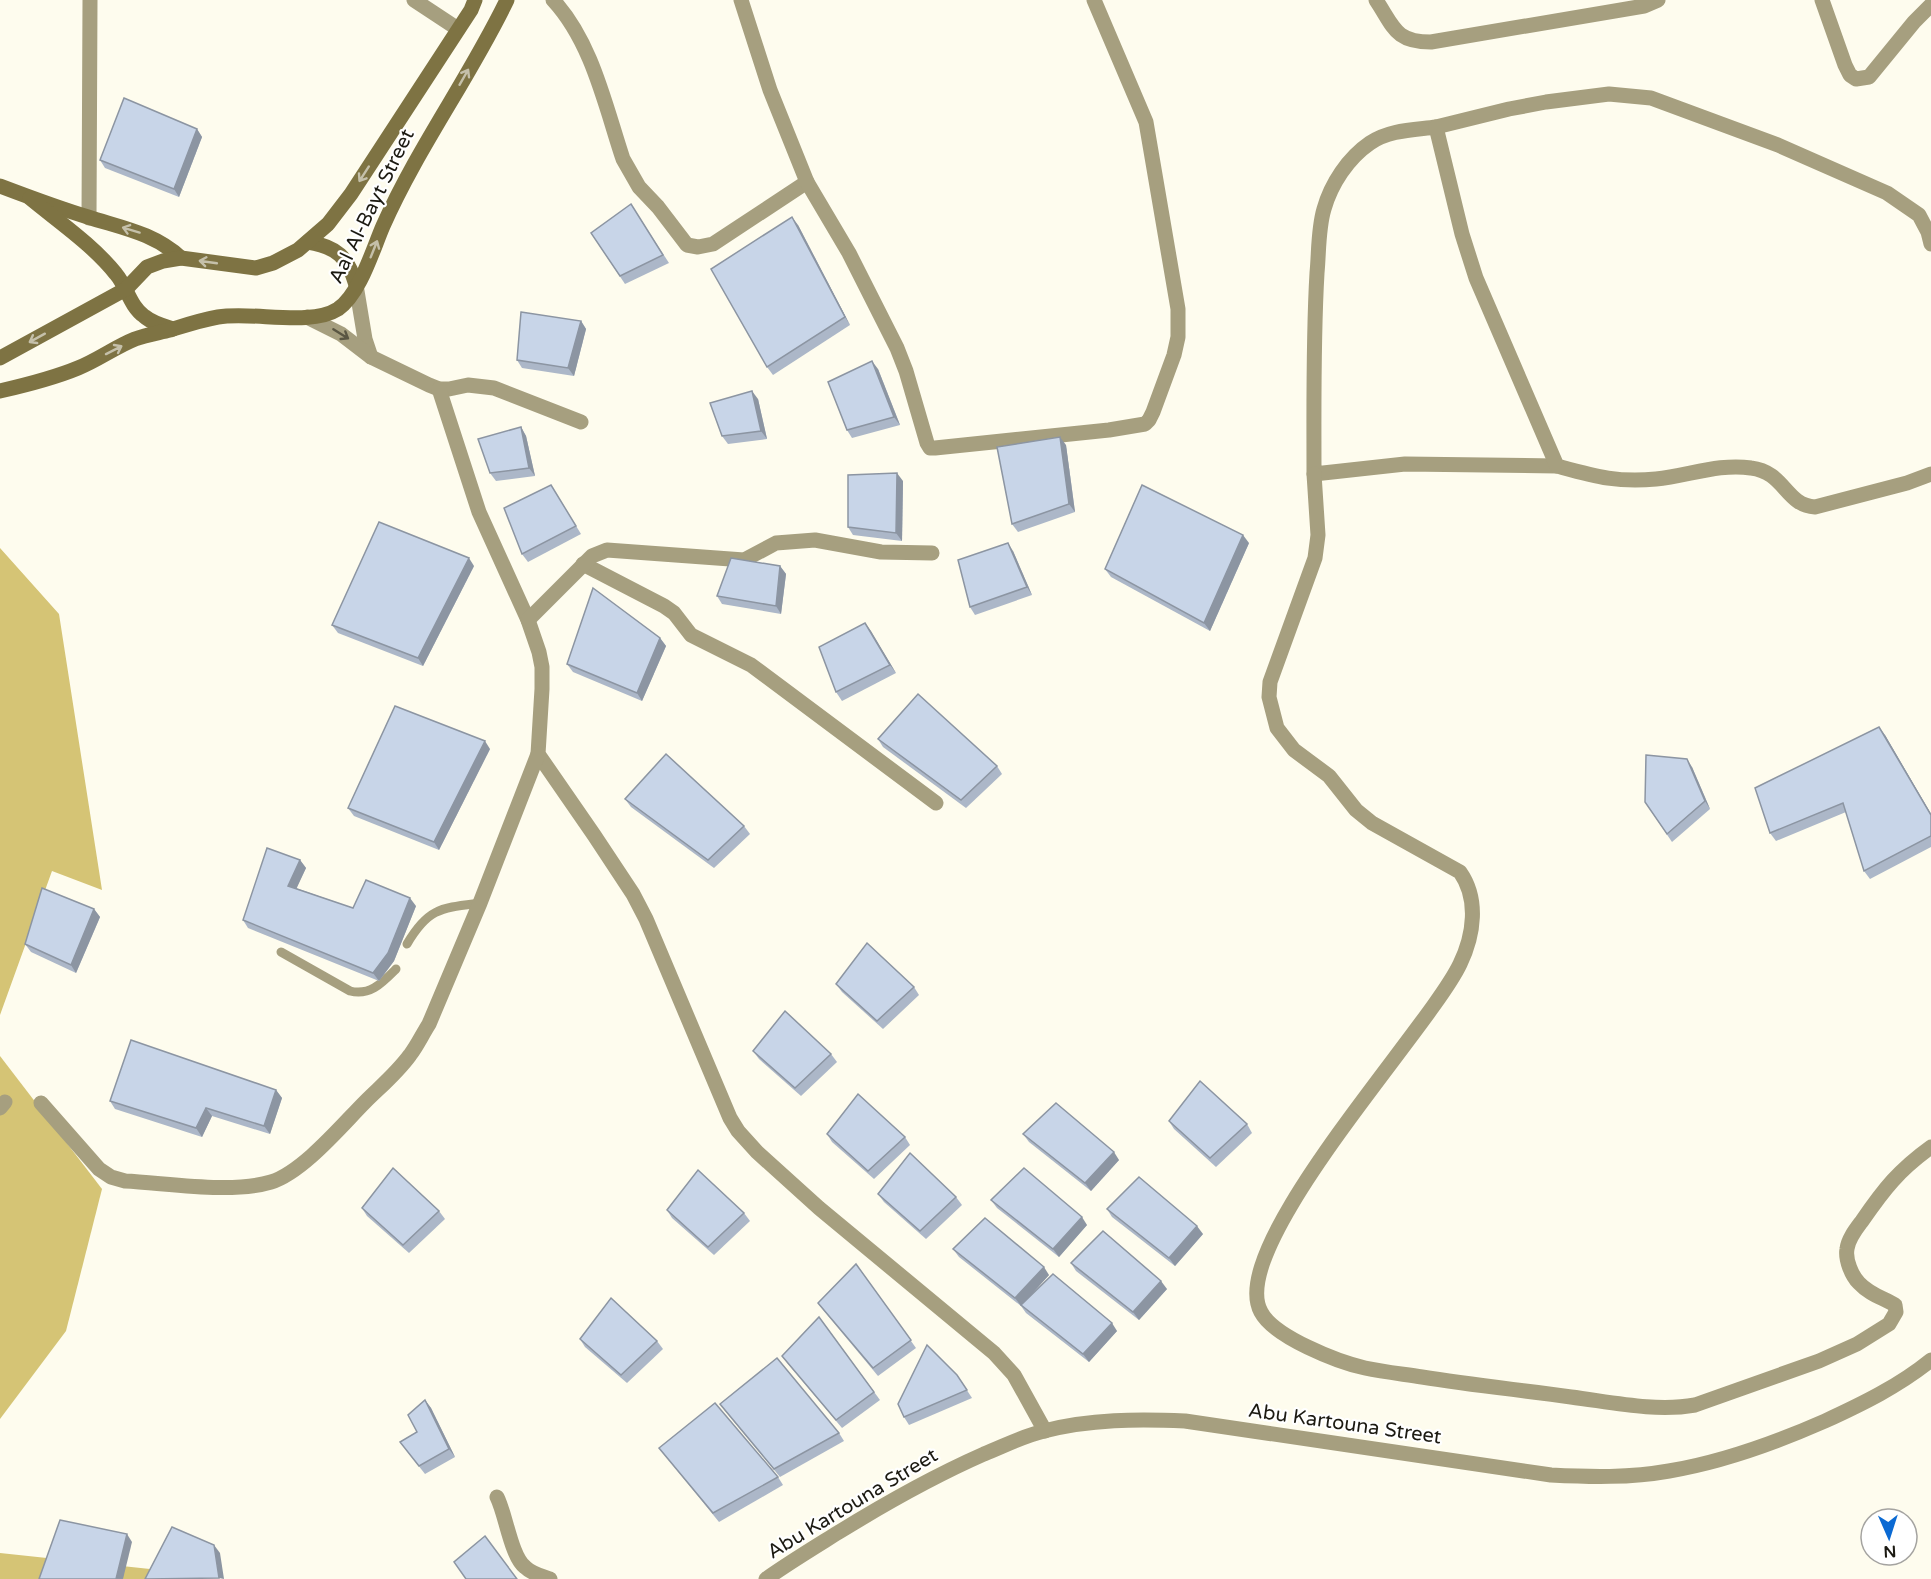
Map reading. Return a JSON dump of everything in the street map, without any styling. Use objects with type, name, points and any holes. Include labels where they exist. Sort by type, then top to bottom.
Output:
[{"type":"street","points":[[89,218],[90,0]]},
{"type":"street","points":[[414,0],[458,29]]},
{"type":"street","name":"Aal Al-Bayt Street","points":[[0,358],[126,289],[147,267],[163,261],[181,258],[256,268],[273,263],[298,250],[327,224],[351,194],[475,0]]},
{"type":"street","name":"Aal Al-Bayt Street","points":[[0,391],[78,368],[135,339],[220,317],[324,316],[337,310],[347,302],[372,255],[383,226],[419,152],[507,0]]},
{"type":"street","points":[[553,0],[574,27],[590,62],[623,159],[630,173],[687,245],[698,247],[713,244],[807,182]]},
{"type":"street","points":[[741,0],[770,90],[807,182],[849,253],[897,348],[930,448],[1109,430],[1145,424],[1153,412],[1174,355],[1178,337],[1178,309],[1146,122],[1094,0]]},
{"type":"street","points":[[1376,0],[1402,37],[1419,42],[1431,42],[1644,6],[1658,0]]},
{"type":"street","points":[[1822,0],[1845,65],[1850,75],[1856,79],[1869,77],[1931,5]]},
{"type":"street","points":[[1931,244],[1928,232],[1919,215],[1887,193],[1778,145],[1651,98],[1609,94],[1546,102],[1436,127],[1390,133],[1371,143],[1354,156],[1344,169],[1323,211],[1320,228],[1314,322],[1314,474],[1318,534],[1315,558],[1270,682],[1269,697],[1277,728],[1294,750],[1329,776],[1356,810],[1372,823],[1460,872],[1467,882],[1473,908],[1470,934],[1460,963],[1435,1003],[1309,1175],[1278,1228],[1257,1280],[1260,1311],[1270,1324],[1290,1337],[1340,1361],[1364,1367],[1621,1404],[1681,1407],[1695,1405],[1819,1361],[1857,1344],[1889,1324],[1896,1312],[1895,1305],[1869,1292],[1858,1283],[1848,1262],[1846,1248],[1854,1232],[1889,1183],[1931,1147]]},
{"type":"street","points":[[1436,127],[1462,234],[1476,278],[1557,466]]},
{"type":"street","points":[[0,186],[89,218],[138,231],[155,238],[181,258]]},
{"type":"street","points":[[30,198],[116,274],[133,304],[143,316],[157,325],[173,329]]},
{"type":"street","points":[[308,242],[325,245],[340,254],[351,268],[365,339],[371,357]]},
{"type":"street","points":[[307,317],[341,334],[371,357],[439,389],[468,385],[494,388],[580,422]]},
{"type":"street","points":[[41,1103],[90,1160],[111,1177],[125,1181],[215,1186],[241,1186],[273,1181],[297,1166],[330,1138],[409,1056],[429,1024],[480,903],[538,754],[542,667],[528,620],[479,512],[439,389]]},
{"type":"street","points":[[1314,474],[1405,464],[1557,466],[1615,481],[1658,479],[1718,468],[1753,468],[1772,474],[1800,504],[1815,507],[1907,483],[1931,474]]},
{"type":"street","points":[[528,620],[584,564],[597,553],[607,550],[744,560],[776,543],[804,541],[830,542],[881,552],[932,554]]},
{"type":"street","points":[[584,564],[664,606],[674,613],[691,635],[751,664],[936,803]]},
{"type":"street","points":[[538,754],[642,910],[730,1118],[738,1131],[757,1152],[819,1208],[994,1353],[1014,1375],[1045,1431]]},
{"type":"street","name":"Abu Kartouna Street","points":[[766,1579],[874,1511],[948,1470],[1024,1437],[1087,1423],[1149,1419],[1185,1421],[1551,1475],[1588,1477],[1632,1475],[1705,1464],[1761,1447],[1859,1405],[1909,1378],[1931,1360]]},
{"type":"street","points":[[497,1497],[520,1562],[532,1573],[550,1579]]},
{"type":"lane","points":[[407,944],[418,925],[442,908],[480,903]]},
{"type":"lane","points":[[281,952],[350,991],[360,993],[382,984],[396,969]]},
{"type":"shaded area","points":[[0,548],[59,614],[102,890],[52,871],[0,1015]]},
{"type":"shaded area","points":[[0,1056],[102,1189],[66,1331],[0,1419]]},
{"type":"shaded area","points":[[0,1553],[150,1569],[147,1579],[0,1579]]},
{"type":"building","points":[[124,98],[197,129],[174,189],[100,160]]},
{"type":"building","points":[[631,204],[663,255],[620,276],[591,233]]},
{"type":"building","points":[[792,217],[845,317],[767,367],[711,269]]},
{"type":"building","points":[[521,312],[581,321],[568,368],[517,360]]},
{"type":"building","points":[[872,361],[894,417],[847,430],[828,382]]},
{"type":"building","points":[[752,391],[761,431],[722,436],[710,403]]},
{"type":"building","points":[[521,427],[529,468],[490,473],[478,439]]},
{"type":"building","points":[[1060,437],[1069,504],[1012,524],[997,447]]},
{"type":"building","points":[[897,473],[896,533],[848,527],[848,475]]},
{"type":"building","points":[[551,485],[576,526],[522,554],[504,508]]},
{"type":"building","points":[[1142,485],[1243,535],[1204,623],[1105,569]]},
{"type":"building","points":[[379,522],[469,558],[418,658],[332,625]]},
{"type":"building","points":[[1008,543],[1027,587],[970,607],[958,560]]},
{"type":"building","points":[[731,558],[780,566],[776,606],[717,596]]},
{"type":"building","points":[[593,588],[660,638],[637,693],[567,664]]},
{"type":"building","points":[[865,623],[890,665],[836,692],[819,647]]},
{"type":"building","points":[[918,694],[997,766],[961,800],[878,739]]},
{"type":"building","points":[[395,706],[485,741],[434,842],[348,808]]},
{"type":"building","points":[[1879,727],[1931,815],[1931,836],[1864,871],[1843,803],[1770,833],[1755,788]]},
{"type":"building","points":[[666,754],[744,826],[708,860],[625,799]]},
{"type":"building","points":[[1646,755],[1687,759],[1705,801],[1667,834],[1645,802]]},
{"type":"building","points":[[267,848],[300,860],[288,886],[353,908],[366,880],[410,898],[388,953],[373,973],[243,920]]},
{"type":"building","points":[[42,888],[94,909],[71,965],[25,944]]},
{"type":"building","points":[[867,943],[914,987],[877,1021],[836,984]]},
{"type":"building","points":[[785,1011],[831,1054],[795,1088],[753,1051]]},
{"type":"building","points":[[131,1040],[276,1090],[264,1126],[206,1108],[196,1128],[110,1101]]},
{"type":"building","points":[[1200,1081],[1247,1124],[1210,1158],[1169,1121]]},
{"type":"building","points":[[858,1094],[905,1137],[868,1171],[827,1134]]},
{"type":"building","points":[[1056,1103],[1114,1152],[1085,1183],[1023,1134]]},
{"type":"building","points":[[910,1153],[956,1197],[920,1231],[878,1194]]},
{"type":"building","points":[[393,1168],[439,1211],[403,1245],[362,1208]]},
{"type":"building","points":[[1024,1168],[1082,1217],[1053,1249],[991,1200]]},
{"type":"building","points":[[698,1170],[744,1213],[708,1247],[667,1210]]},
{"type":"building","points":[[1139,1177],[1197,1226],[1169,1258],[1107,1209]]},
{"type":"building","points":[[985,1218],[1044,1267],[1015,1298],[953,1249]]},
{"type":"building","points":[[1103,1231],[1161,1281],[1133,1312],[1071,1263]]},
{"type":"building","points":[[856,1264],[911,1340],[873,1368],[818,1303]]},
{"type":"building","points":[[1053,1274],[1112,1323],[1083,1354],[1021,1305]]},
{"type":"building","points":[[611,1298],[657,1341],[621,1375],[580,1339]]},
{"type":"building","points":[[819,1317],[874,1392],[836,1420],[782,1356]]},
{"type":"building","points":[[927,1345],[957,1375],[967,1390],[904,1417],[898,1404]]},
{"type":"building","points":[[777,1358],[839,1433],[774,1469],[720,1404]]},
{"type":"building","points":[[425,1400],[449,1449],[419,1466],[400,1442],[417,1432],[408,1415]]},
{"type":"building","points":[[715,1403],[778,1477],[713,1513],[659,1448]]},
{"type":"building","points":[[60,1520],[127,1534],[116,1579],[39,1579]]},
{"type":"building","points":[[172,1527],[214,1545],[219,1578],[145,1579]]},
{"type":"building","points":[[485,1536],[517,1579],[466,1579],[454,1562]]}]
